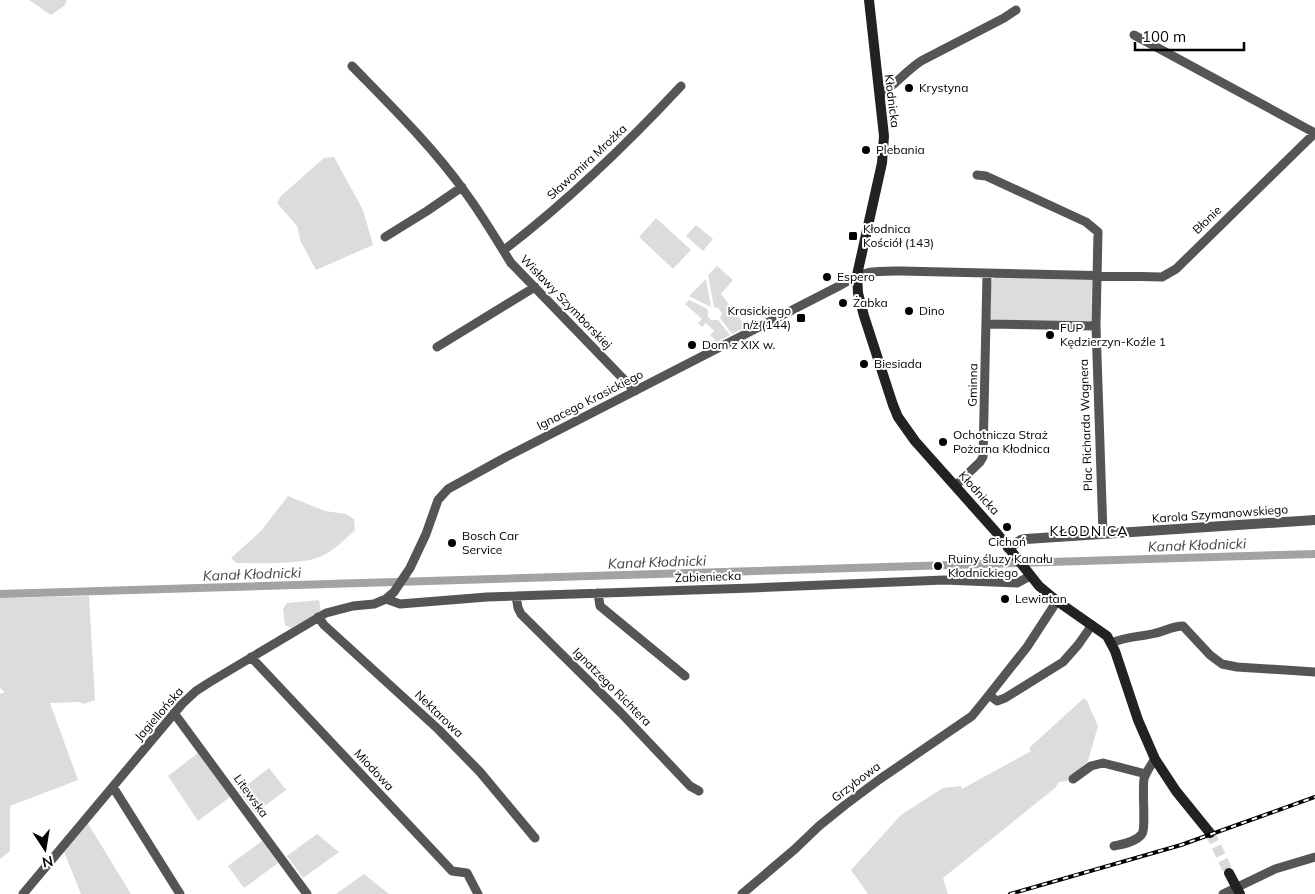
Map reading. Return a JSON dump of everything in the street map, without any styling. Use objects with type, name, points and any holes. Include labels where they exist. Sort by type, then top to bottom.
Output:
[{"type":"main road","name":"Kłodnicka","points":[[869,0],[884,130],[882,164],[857,275],[858,293],[885,383],[898,417],[915,441],[996,532],[1039,586],[1107,636],[1112,643],[1138,720],[1155,759],[1176,791],[1210,833]]},
{"type":"main road","points":[[1229,873],[1238,891]]},
{"type":"street","points":[[880,95],[921,61],[1016,10]]},
{"type":"street","points":[[1134,35],[1315,133]]},
{"type":"street","name":"Wisławy Szymborskiej","points":[[352,66],[412,127],[462,187],[504,250],[510,263],[635,392]]},
{"type":"street","name":"Sławomira Mrożka","points":[[504,250],[539,222],[614,155],[681,86]]},
{"type":"street","name":"Błonie","points":[[1096,275],[1162,277],[1176,269],[1315,133]]},
{"type":"street","name":"Plac Richarda Wagnera","points":[[977,175],[986,176],[1086,222],[1098,232],[1096,326],[1103,534]]},
{"type":"street","points":[[385,237],[428,212],[462,187]]},
{"type":"street","points":[[857,275],[871,271],[1096,275]]},
{"type":"street","name":"Gminna","points":[[955,486],[983,457],[988,274]]},
{"type":"street","name":"Ignacego Krasickiego","points":[[386,599],[394,592],[410,568],[426,534],[438,500],[448,489],[857,275]]},
{"type":"street","points":[[437,347],[535,287]]},
{"type":"street","points":[[986,324],[1096,326]]},
{"type":"street","name":"Karola Szymanowskiego","points":[[1008,548],[1026,539],[1315,520]]},
{"type":"street","name":"Żabieniecka","points":[[386,599],[400,604],[516,596],[944,580],[1017,583],[1029,574]]},
{"type":"street","points":[[598,593],[600,606],[685,676]]},
{"type":"street","name":"Ignatzego Richtera","points":[[516,596],[518,608],[522,614],[621,713],[690,786],[699,792]]},
{"type":"street","name":"Jagiellońska","points":[[23,894],[174,714],[196,691],[318,617],[334,610],[374,604],[386,599]]},
{"type":"street","name":"Grzybowa","points":[[742,894],[795,850],[819,826],[865,790],[972,716],[1027,647],[1057,601]]},
{"type":"street","name":"Nektarowa","points":[[318,617],[324,625],[438,729],[480,772],[535,838]]},
{"type":"street","points":[[989,695],[997,701],[1004,698],[1063,662],[1092,625]]},
{"type":"street","points":[[1112,643],[1122,638],[1155,634],[1176,626],[1183,626],[1210,655],[1222,664],[1238,667],[1315,672]]},
{"type":"street","name":"Miodowa","points":[[251,657],[452,871],[467,873],[478,894]]},
{"type":"street","name":"Litewska","points":[[174,714],[307,894]]},
{"type":"street","points":[[1114,846],[1133,840],[1140,836],[1144,830],[1142,800],[1146,774],[1155,759]]},
{"type":"street","points":[[1073,779],[1091,766],[1103,763],[1146,774]]},
{"type":"street","points":[[112,787],[180,894]]},
{"type":"street","points":[[1223,894],[1238,891],[1275,868],[1315,857]]},
{"type":"shaded area","points":[[29,0],[67,0],[64,6],[51,15]]},
{"type":"shaded area","points":[[334,157],[363,210],[373,245],[316,270],[301,242],[297,226],[277,203],[281,196],[324,158]]},
{"type":"shaded area","points":[[656,218],[691,250],[673,269],[639,237]]},
{"type":"shaded area","points":[[696,225],[713,239],[703,251],[686,236]]},
{"type":"shaded area","points":[[717,266],[733,280],[721,294],[746,327],[732,334],[720,318],[722,313],[718,308],[714,307],[708,275]]},
{"type":"shaded area","points":[[994,278],[1092,280],[1091,323],[990,320],[991,281]]},
{"type":"shaded area","points":[[706,279],[711,307],[689,296]]},
{"type":"shaded area","points":[[689,300],[708,310],[708,317],[711,320],[718,320],[730,335],[717,342],[710,335],[714,331],[706,323],[702,327],[698,323],[702,319],[685,304]]},
{"type":"shaded area","points":[[288,496],[325,511],[346,514],[354,519],[355,530],[331,551],[314,559],[280,563],[236,563],[231,558],[261,531]]},
{"type":"shaded area","points":[[89,596],[95,700],[84,704],[80,702],[50,703],[78,780],[10,806],[10,851],[0,859],[0,694],[5,692],[0,688],[0,598]]},
{"type":"shaded area","points":[[319,600],[321,612],[291,628],[285,625],[283,609],[287,603]]},
{"type":"shaded area","points":[[1084,698],[1098,726],[1088,761],[1067,781],[1059,782],[1055,788],[943,878],[948,894],[868,894],[851,870],[901,815],[943,788],[961,786],[962,789],[1031,751],[1029,748]]},
{"type":"shaded area","points":[[198,753],[230,797],[198,821],[168,776]]},
{"type":"shaded area","points":[[269,768],[286,790],[255,813],[239,791]]},
{"type":"shaded area","points":[[87,822],[131,894],[81,894],[64,852]]},
{"type":"shaded area","points":[[317,834],[339,852],[303,878],[287,856]]},
{"type":"shaded area","points":[[262,841],[278,863],[244,888],[228,866]]},
{"type":"shaded area","points":[[364,874],[389,894],[336,894]]},
{"type":"waterway","name":"Kanał Kłodnicki","points":[[0,594],[1315,554]]},
{"type":"tunnel","points":[[1210,833],[1229,873]]},
{"type":"railway","points":[[1010,894],[1181,845],[1315,797]]},
{"type":"place","name":"Krystyna","points":[[909,88]]},
{"type":"place","name":"Plebania","points":[[866,150]]},
{"type":"place","name":"Kłodnica Kościół (143)","points":[[853,236]]},
{"type":"place","name":"Espero","points":[[827,277]]},
{"type":"place","name":"Żabka","points":[[843,303]]},
{"type":"place","name":"Dino","points":[[909,311]]},
{"type":"place","name":"Krasickiego n/ż (144)","points":[[801,318]]},
{"type":"place","name":"FUP Kędzierzyn-Koźle 1","points":[[1050,335]]},
{"type":"place","name":"Dom z XIX w.","points":[[692,345]]},
{"type":"place","name":"Biesiada","points":[[864,364]]},
{"type":"place","name":"Ochotnicza Straż Pożarna Kłodnica","points":[[943,442]]},
{"type":"place","name":"Cichoń","points":[[1007,527]]},
{"type":"place","name":"Bosch Car Service","points":[[452,543]]},
{"type":"place","name":"Ruiny śluzy Kanału Kłodnickiego","points":[[938,566]]},
{"type":"place","name":"Lewiatan","points":[[1005,599]]},
{"type":"district","name":"KŁODNICA","points":[[1089,531]]}]
